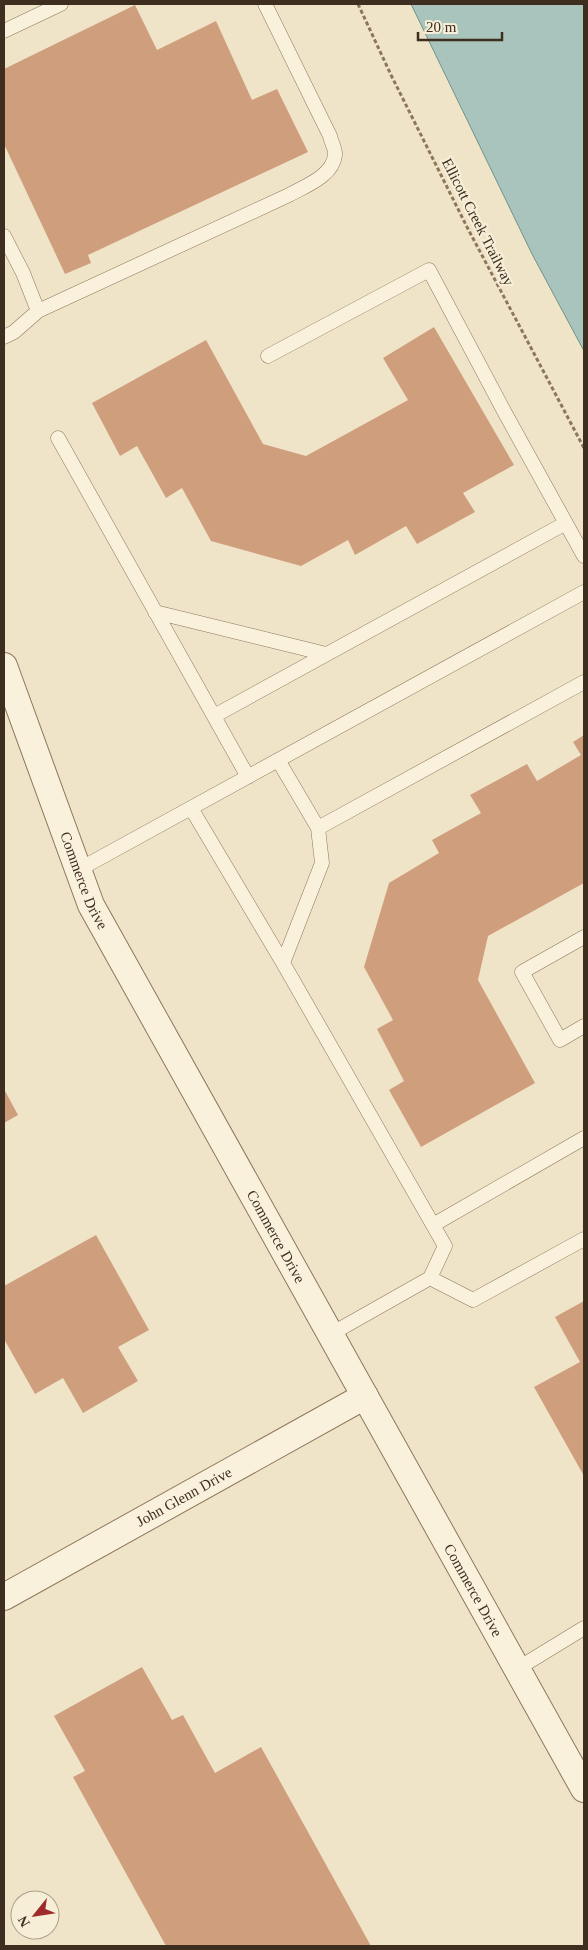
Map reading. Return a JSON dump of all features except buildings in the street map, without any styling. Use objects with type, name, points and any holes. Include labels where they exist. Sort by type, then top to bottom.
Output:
[{"type":"street","name":"Commerce Drive","points":[[4,666],[91,905],[584,1789]]},
{"type":"street","name":"John Glenn Drive","points":[[4,1598],[365,1396]]},
{"type":"lane","points":[[4,31],[61,4]]},
{"type":"lane","points":[[4,337],[14,332],[38,311],[289,195],[319,178],[331,167],[335,154],[330,136],[266,4]]},
{"type":"lane","points":[[4,236],[23,273],[38,311]]},
{"type":"lane","points":[[268,356],[429,270],[505,414],[584,556]]},
{"type":"lane","points":[[58,438],[248,777]]},
{"type":"lane","points":[[214,716],[566,523]]},
{"type":"lane","points":[[78,870],[584,592]]},
{"type":"lane","points":[[155,612],[326,654]]},
{"type":"lane","points":[[318,828],[584,682]]},
{"type":"lane","points":[[278,760],[318,828],[322,863],[283,962]]},
{"type":"lane","points":[[191,808],[283,962],[445,1246],[430,1278],[330,1334]]},
{"type":"lane","points":[[584,937],[522,972],[560,1040],[584,1026]]},
{"type":"lane","points":[[433,1225],[584,1138]]},
{"type":"lane","points":[[430,1278],[473,1300],[584,1239]]},
{"type":"lane","points":[[517,1669],[584,1628]]},
{"type":"path","name":"Ellicott Creek Trailway","points":[[358,4],[467,227],[584,448]]},
{"type":"water","points":[[411,4],[584,4],[584,351],[532,254]]}]
